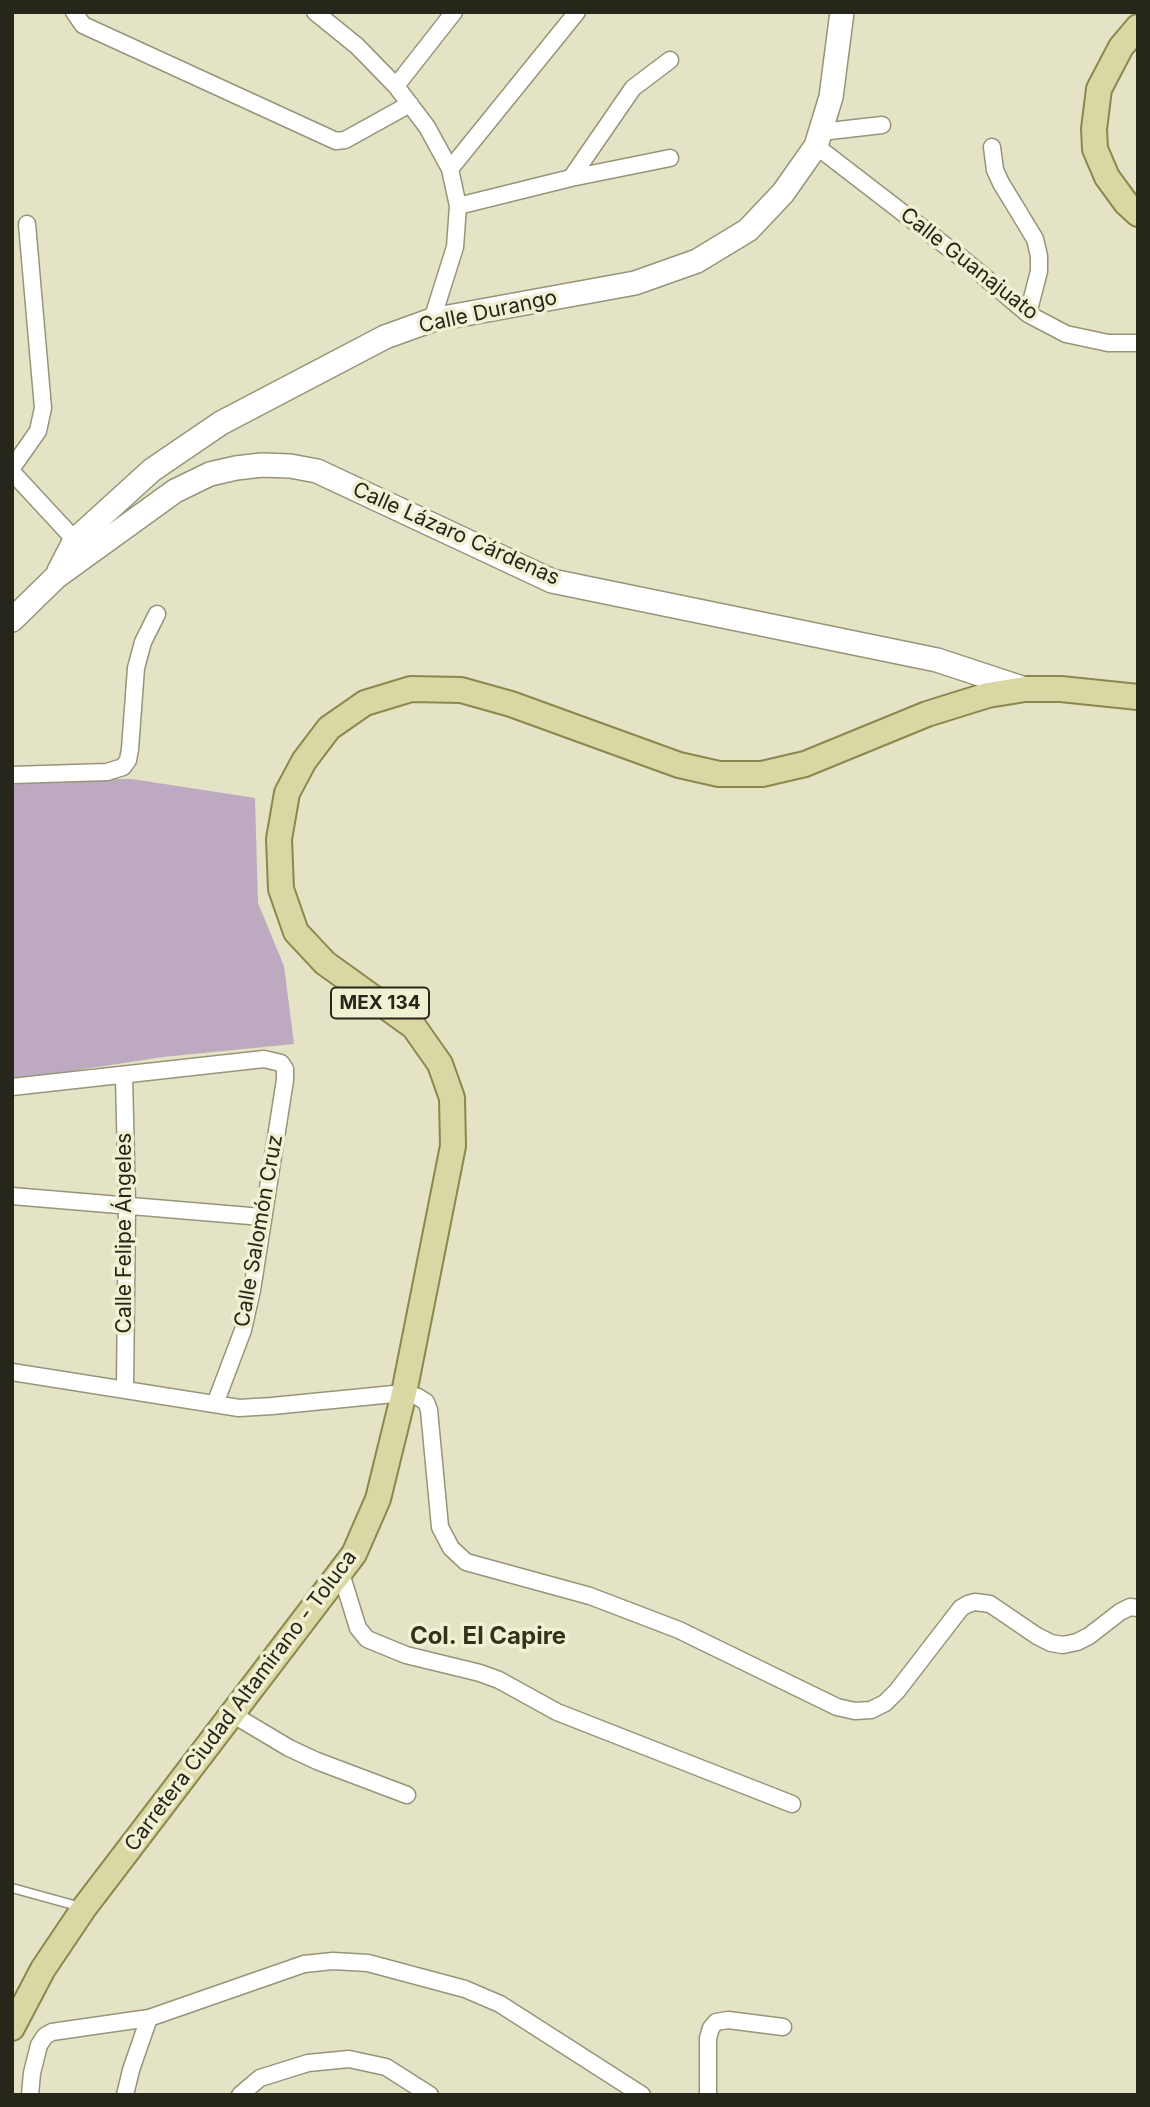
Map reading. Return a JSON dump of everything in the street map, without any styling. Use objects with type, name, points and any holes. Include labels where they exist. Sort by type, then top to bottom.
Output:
[{"type":"main road","points":[[1138,27],[1121,47],[1102,81],[1094,129],[1095,149],[1107,177],[1126,203],[1138,214]]},
{"type":"main road","name":"Carretera Ciudad Altamirano - Toluca","points":[[12,2028],[43,1969],[84,1908],[354,1554],[378,1499],[404,1393],[453,1146],[452,1098],[440,1064],[414,1027],[325,963],[296,932],[281,889],[279,839],[287,793],[304,761],[329,728],[365,703],[411,689],[461,690],[511,704],[680,765],[719,774],[762,774],[806,764],[926,714],[988,695],[1025,689],[1060,689],[1138,698]]},
{"type":"street","points":[[74,12],[83,25],[336,141],[345,140],[410,104]]},
{"type":"street","points":[[315,12],[333,17],[357,46],[397,86],[426,127],[450,169],[458,206],[454,247],[432,320]]},
{"type":"street","points":[[397,86],[454,12]]},
{"type":"street","points":[[450,169],[577,12]]},
{"type":"street","name":"Calle Durango","points":[[56,577],[75,540],[152,470],[222,423],[385,337],[432,320],[635,283],[697,261],[748,230],[783,193],[818,139],[833,85],[842,12]]},
{"type":"street","points":[[571,178],[633,88],[670,60]]},
{"type":"street","points":[[818,139],[882,125]]},
{"type":"street","name":"Calle Guanajuato","points":[[818,139],[1028,314],[1066,334],[1108,343],[1138,343]]},
{"type":"street","points":[[992,146],[995,170],[1035,239],[1039,256],[1039,271],[1028,314]]},
{"type":"street","points":[[458,206],[571,178],[670,158]]},
{"type":"street","points":[[27,224],[43,408],[38,431],[12,470],[75,540]]},
{"type":"street","name":"Calle Lázaro Cárdenas","points":[[12,620],[56,577],[175,491],[210,474],[236,467],[290,466],[317,471],[552,581],[937,660],[1025,689]]},
{"type":"street","points":[[12,775],[107,772],[123,767],[128,760],[130,749],[136,668],[143,642],[157,614]]},
{"type":"street","name":"Calle Salomón Cruz","points":[[124,1076],[264,1059],[281,1063],[285,1069],[252,1290],[243,1330],[215,1404]]},
{"type":"street","points":[[12,1087],[124,1076]]},
{"type":"street","name":"Calle Felipe Ángeles","points":[[124,1076],[127,1205],[125,1389]]},
{"type":"street","points":[[12,1196],[262,1217]]},
{"type":"street","points":[[12,1372],[239,1408],[404,1393],[424,1400],[429,1406],[440,1527],[451,1548],[466,1562],[590,1597],[680,1630],[837,1707],[855,1711],[871,1710],[885,1703],[961,1608],[968,1604],[990,1604],[1037,1636],[1063,1645],[1089,1636],[1119,1612],[1130,1607],[1138,1608]]},
{"type":"street","points":[[341,1570],[358,1628],[367,1639],[406,1655],[499,1680],[557,1712],[792,1804]]},
{"type":"street","points":[[232,1714],[289,1748],[317,1761],[407,1795]]},
{"type":"street","points":[[30,2095],[35,2055],[45,2036],[59,2029],[149,2018],[304,1964],[333,1961],[368,1963],[465,1989],[500,2004],[642,2095]]},
{"type":"street","points":[[125,2095],[149,2018]]},
{"type":"street","points":[[708,2095],[708,2038],[716,2022],[727,2020],[783,2026]]},
{"type":"street","points":[[240,2095],[260,2078],[308,2063],[349,2059],[386,2067],[430,2095]]},
{"type":"lane","points":[[12,1888],[84,1908]]},
{"type":"shaded area","points":[[132,779],[255,798],[258,903],[284,966],[294,1044],[163,1057],[12,1080],[12,780]]},
{"type":"district","name":"Col. El Capire","points":[[488,1637]]}]
